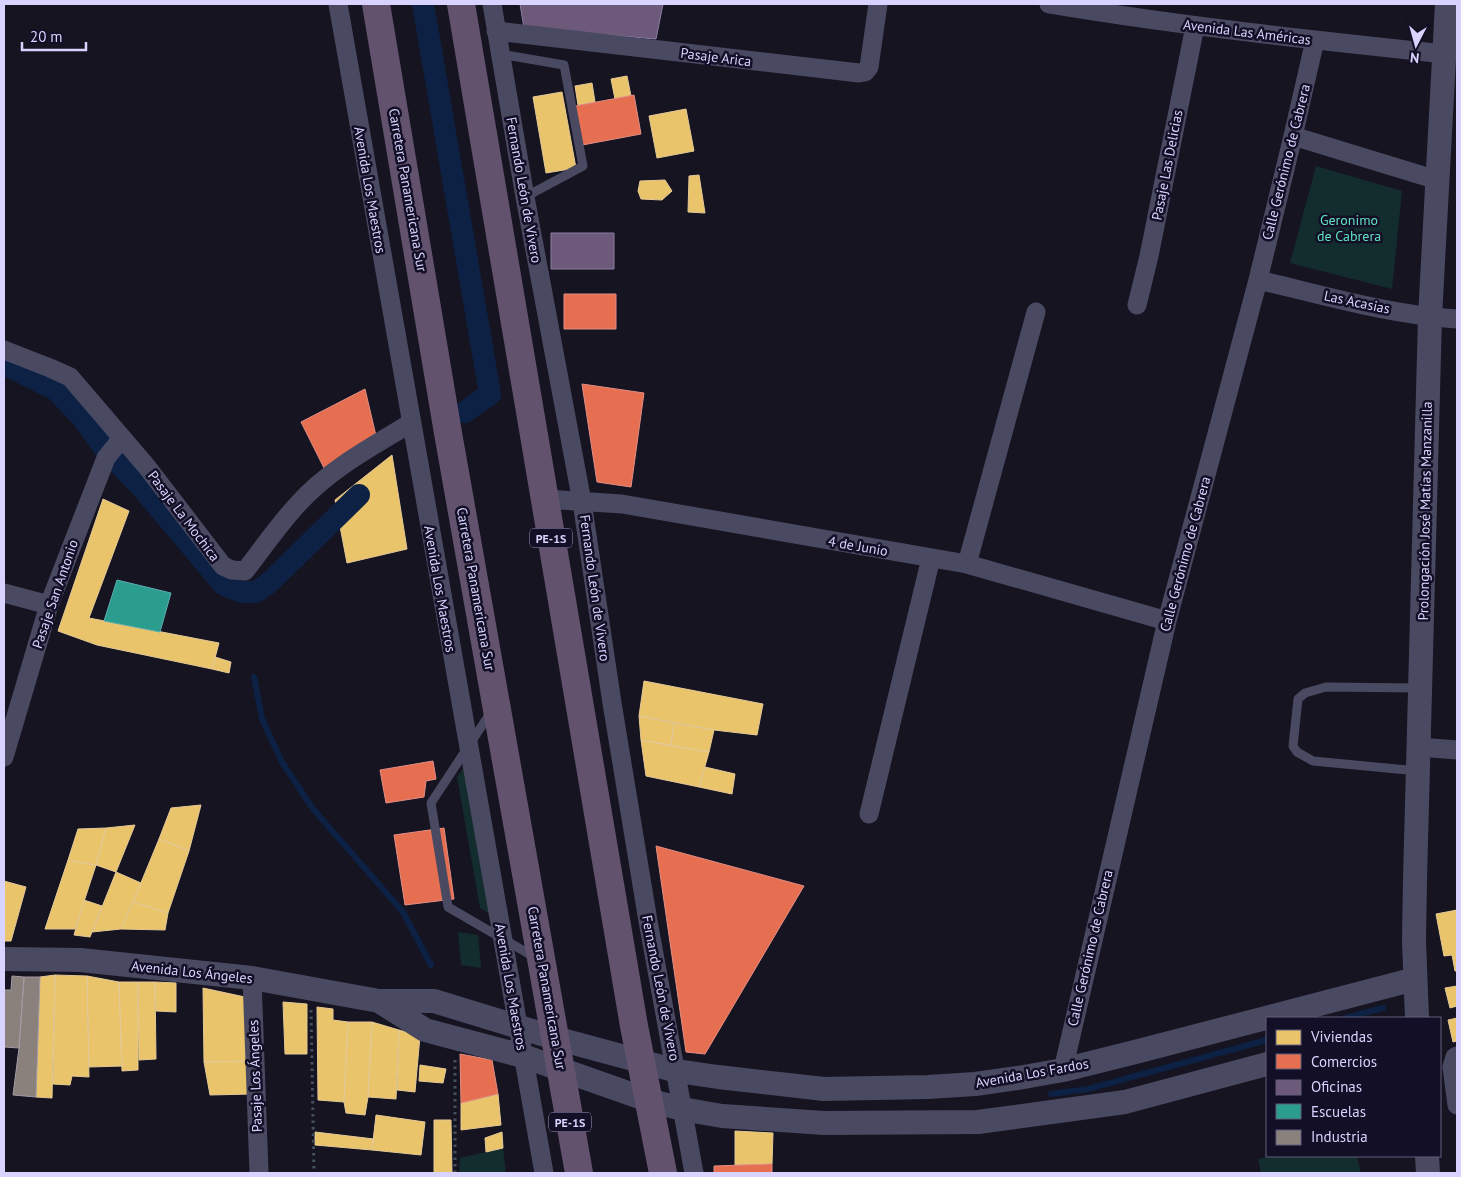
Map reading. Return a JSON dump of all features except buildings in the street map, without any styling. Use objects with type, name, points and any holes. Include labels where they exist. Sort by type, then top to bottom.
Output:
[{"type":"highway","name":"Carretera Panamericana Sur","points":[[376,4],[448,432],[580,1173]]},
{"type":"highway","name":"PE-1S","points":[[462,9],[640,1061],[663,1173]]},
{"type":"street","name":"Avenida Los Maestros","points":[[338,4],[544,1173]]},
{"type":"street","name":"Fernando León de Vivero","points":[[492,4],[525,197],[582,502],[615,722],[648,921],[677,1071],[694,1173]]},
{"type":"street","name":"Pasaje Arica","points":[[496,31],[859,73],[865,72],[869,67],[878,4]]},
{"type":"street","name":"Avenida Las Américas","points":[[1049,4],[1122,10],[1195,26],[1445,54]]},
{"type":"street","name":"Prolongación José Matías Manzanilla","points":[[1417,1017],[1415,879],[1430,317],[1447,4]]},
{"type":"street","name":"Pasaje Las Delicias","points":[[1137,305],[1195,26]]},
{"type":"street","name":"Calle Gerónimo de Cabrera","points":[[1063,1070],[1167,621],[1258,280],[1294,136],[1315,40]]},
{"type":"street","points":[[1294,136],[1438,180]]},
{"type":"street","name":"Las Acasias","points":[[1258,280],[1430,317],[1457,319]]},
{"type":"street","points":[[967,564],[1036,312]]},
{"type":"street","name":"Pasaje La Mochica","points":[[4,350],[70,378],[147,466],[223,566],[232,570],[245,571],[297,505],[324,479],[361,452],[411,422]]},
{"type":"street","name":"Pasaje San Antonio","points":[[4,757],[49,605],[106,458],[122,438]]},
{"type":"street","name":"4 de Junio","points":[[545,499],[622,504],[967,564],[1167,621]]},
{"type":"street","points":[[869,814],[931,558]]},
{"type":"street","points":[[4,593],[49,605]]},
{"type":"street","points":[[1419,746],[1457,750]]},
{"type":"street","name":"Avenida Los Ángeles","points":[[4,959],[80,960],[252,978],[379,1001],[434,1001],[555,1038],[640,1061]]},
{"type":"street","name":"Pasaje Los Ángeles","points":[[252,978],[259,1173]]},
{"type":"street","name":"Avenida Los Fardos","points":[[1269,1017],[1415,979]]},
{"type":"street","name":"Avenida Los Ángeles","points":[[379,1001],[425,1030],[522,1056],[648,1100]]},
{"type":"street","name":"Avenida Los Fardos","points":[[640,1061],[677,1071],[718,1078],[824,1089],[974,1084],[1063,1070],[1266,1018]]},
{"type":"street","points":[[1456,1056],[1452,1066],[1457,1105]]},
{"type":"street","points":[[648,1100],[682,1109],[722,1116],[824,1123],[898,1121],[978,1122],[1126,1102],[1266,1064]]},
{"type":"street","points":[[824,1089],[824,1123]]},
{"type":"street","points":[[1427,1157],[1428,1173]]},
{"type":"lane","points":[[500,54],[564,65],[583,166],[525,197]]},
{"type":"lane","points":[[1418,770],[1314,761],[1297,752],[1293,746],[1298,699],[1305,693],[1326,687],[1421,688]]},
{"type":"lane","points":[[497,703],[431,803],[448,907],[542,962]]},
{"type":"path","points":[[311,1024],[314,1173]]},
{"type":"path","points":[[455,1039],[455,1173]]},
{"type":"green space","name":"Geronimo de Cabrera","points":[[1316,166],[1402,191],[1392,289],[1290,263]]},
{"type":"green space","points":[[465,766],[490,914],[480,908],[457,777]]},
{"type":"green space","points":[[458,932],[478,935],[481,968],[461,965]]},
{"type":"green space","points":[[503,1148],[506,1173],[459,1173],[460,1158]]},
{"type":"green space","points":[[1269,1157],[1357,1157],[1361,1173],[1261,1173],[1258,1159]]},
{"type":"waterway","points":[[423,4],[490,394],[465,412]]},
{"type":"waterway","points":[[4,364],[56,390],[82,417],[104,448]]},
{"type":"waterway","points":[[118,463],[143,489],[224,585],[242,592],[256,592],[270,582],[359,495]]},
{"type":"waterway","points":[[254,677],[262,719],[282,762],[313,809],[403,912],[431,965]]},
{"type":"waterway","points":[[1349,1017],[1383,1008]]},
{"type":"waterway","points":[[1051,1094],[1088,1089],[1266,1040]]}]
